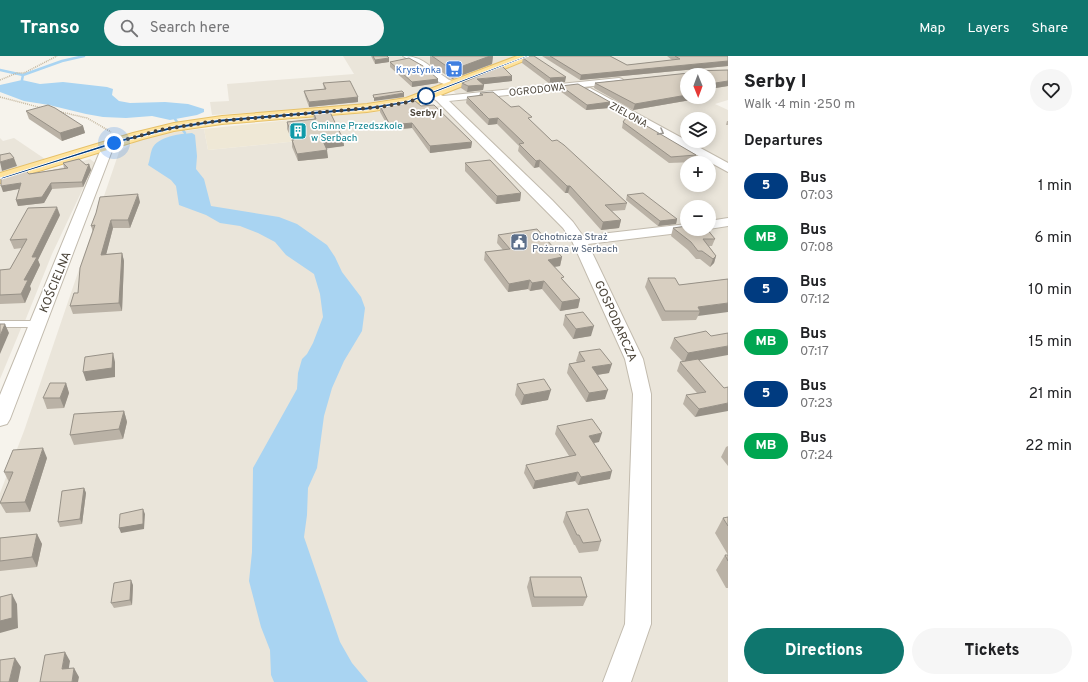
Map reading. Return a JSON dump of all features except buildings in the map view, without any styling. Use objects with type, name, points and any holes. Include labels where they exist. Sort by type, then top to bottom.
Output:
[{"type":"main road","points":[[0,178],[104,146],[180,126],[222,120],[385,106],[436,96],[454,85],[527,56]]},
{"type":"street","points":[[407,56],[427,67],[442,80],[454,85]]},
{"type":"street","name":"ZIELONA","points":[[563,75],[728,168]]},
{"type":"street","name":"OGRODOWA","points":[[436,96],[632,80]]},
{"type":"street","name":"GOSPODARCZA","points":[[436,96],[547,202],[568,225],[579,241],[634,359],[642,394],[638,624],[617,682]]},
{"type":"street","name":"KOŚCIELNA","points":[[0,419],[107,148],[104,146]]},
{"type":"street","points":[[716,224],[728,222]]},
{"type":"street","points":[[579,241],[680,229]]},
{"type":"lane","points":[[0,324],[38,324]]},
{"type":"path","points":[[0,80],[17,73],[24,73],[57,56]]},
{"type":"path","points":[[0,97],[49,109]]},
{"type":"path","points":[[56,111],[87,118],[113,134]]},
{"type":"shaded area","points":[[343,56],[401,56],[423,67],[442,84],[406,99],[326,108],[212,115],[210,102],[229,101],[227,84],[354,74]]},
{"type":"shaded area","points":[[411,56],[728,56],[728,100],[716,104],[716,68],[680,68],[680,104],[715,104],[728,110],[728,682],[0,682],[0,493],[24,431],[119,152],[134,142],[160,134],[199,129],[204,129],[208,150],[318,139],[308,118],[433,107],[458,101],[457,95],[453,91],[460,87],[426,62]]},
{"type":"shaded area","points":[[308,118],[318,139],[208,150],[204,129]]},
{"type":"shaded area","points":[[0,138],[3,141],[14,138],[45,159],[0,173]]},
{"type":"shaded area","points":[[90,159],[95,163],[52,254],[25,321],[0,321],[0,185]]},
{"type":"shaded area","points":[[0,326],[22,326],[0,379]]},
{"type":"water","points":[[22,80],[40,84],[63,82],[107,87],[113,89],[112,95],[119,101],[130,103],[165,102],[188,104],[204,109],[204,112],[197,115],[170,120],[152,116],[126,118],[103,117],[24,101],[0,92],[0,85]]},
{"type":"water","points":[[192,133],[195,135],[197,156],[196,169],[204,179],[211,206],[279,217],[297,224],[327,245],[342,272],[361,297],[365,308],[362,331],[344,361],[332,388],[324,416],[317,468],[308,488],[307,515],[304,537],[340,642],[352,663],[368,682],[274,682],[271,675],[270,650],[261,627],[249,581],[252,552],[253,468],[297,389],[298,373],[302,359],[307,354],[313,343],[323,317],[320,294],[314,274],[286,255],[275,242],[240,226],[220,223],[206,215],[179,205],[176,186],[171,180],[148,165],[152,149],[159,141],[170,136]]},
{"type":"waterway","points":[[23,75],[62,61],[84,56]]},
{"type":"waterway","points":[[0,70],[23,75]]},
{"type":"waterway","points":[[22,80],[23,75]]},
{"type":"waterway","points":[[175,119],[185,133]]},
{"type":"bus line","name":"5","points":[[0,178],[124,140],[174,127],[222,120],[367,108],[408,102],[427,96],[527,56]]},
{"type":"place","name":"Krystynka","points":[[454,69]]},
{"type":"place","name":"Serby I","points":[[426,96]]},
{"type":"place","name":"Gminne Przedszkole w Serbach","points":[[298,131]]},
{"type":"place","name":"Ochotnicza Straż Pożarna w Serbach","points":[[519,242]]},
{"type":"route","points":[[114,143],[160,130],[199,123],[380,107],[408,102],[426,96]]}]
